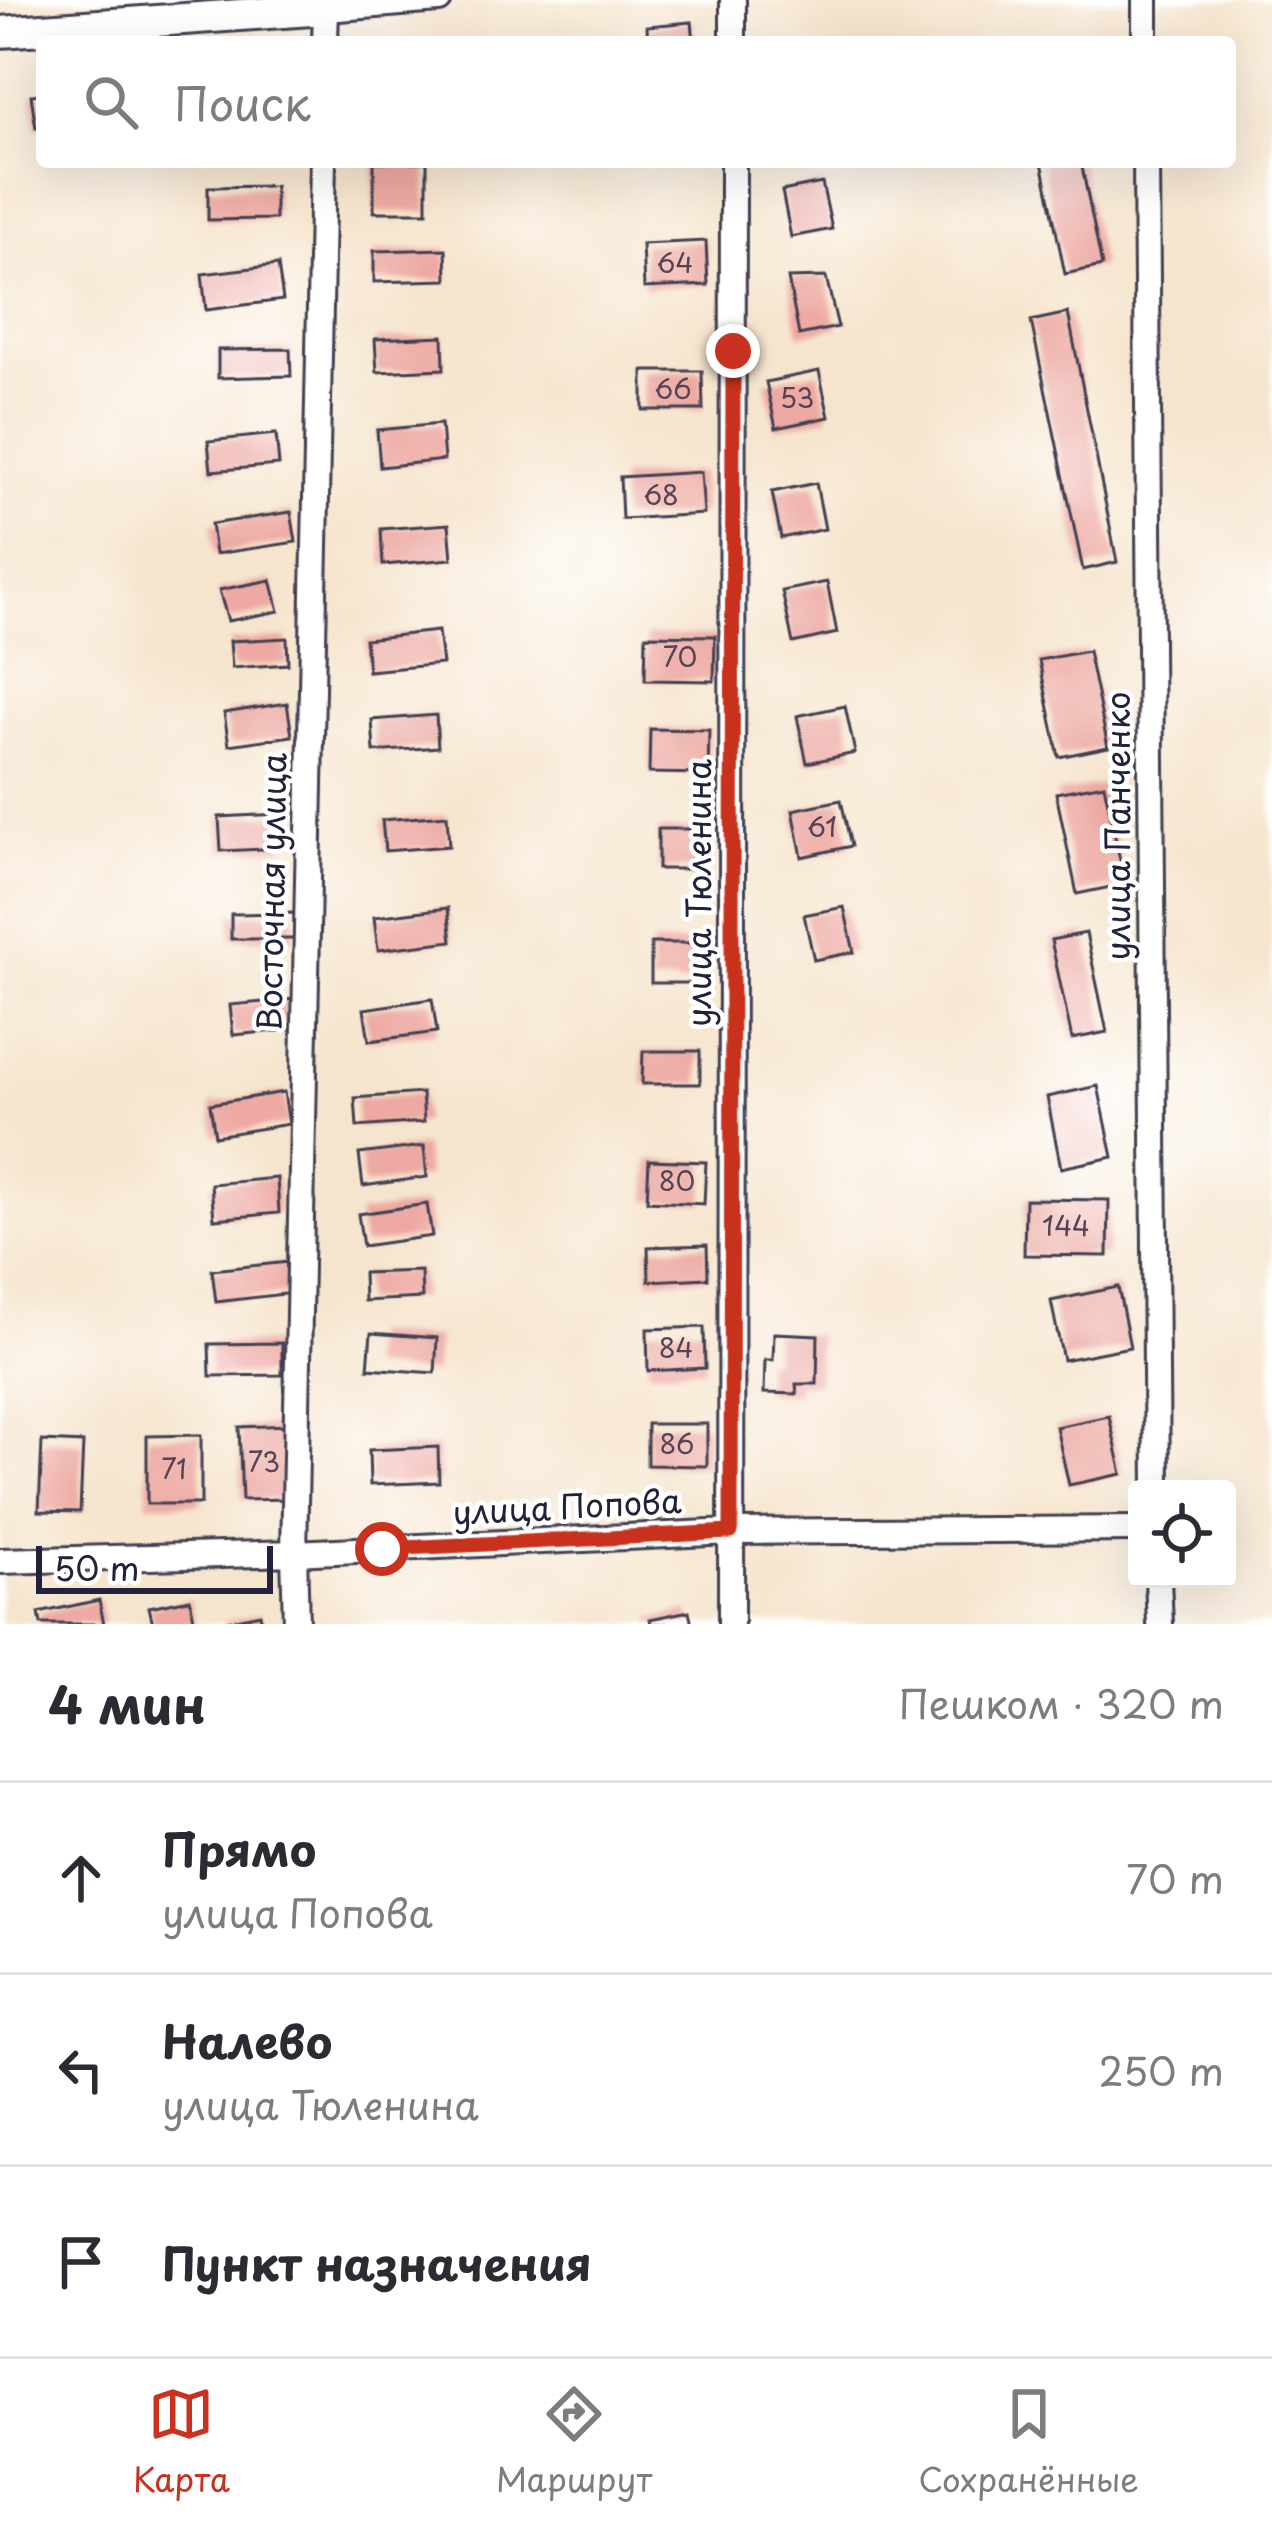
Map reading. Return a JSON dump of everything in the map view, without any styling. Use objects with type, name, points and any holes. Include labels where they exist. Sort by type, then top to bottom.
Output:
[{"type":"street","points":[[0,32],[439,0]]},
{"type":"street","points":[[734,0],[734,36]]},
{"type":"street","points":[[1145,0],[1145,36]]},
{"type":"street","points":[[325,36],[326,5]]},
{"type":"street","name":"Восточная улица","points":[[296,1624],[322,168]]},
{"type":"street","name":"улица Тюленина","points":[[730,1624],[733,168]]},
{"type":"street","name":"улица Панченко","points":[[1146,168],[1156,1480]]},
{"type":"street","name":"улица Попова","points":[[0,1561],[294,1553],[731,1532],[1128,1528]]},
{"type":"street","points":[[1159,1588],[1160,1624]]},
{"type":"building","points":[[692,22],[693,36],[648,36],[647,26]]},
{"type":"building","points":[[374,168],[427,168],[427,212],[374,212]]},
{"type":"building","points":[[1043,168],[1082,168],[1102,266],[1065,274]]},
{"type":"building","points":[[822,183],[832,229],[791,237],[782,191]]},
{"type":"building","points":[[275,186],[275,219],[208,220],[208,187]]},
{"type":"building","points":[[706,241],[708,285],[644,288],[642,244]]},
{"type":"building","points":[[446,249],[447,280],[374,282],[374,251]]},
{"type":"building","points":[[278,265],[283,300],[206,310],[202,274]]},
{"type":"building","points":[[826,277],[838,327],[799,335],[788,278]]},
{"type":"building","points":[[1068,313],[1117,562],[1083,570],[1031,321]]},
{"type":"building","points":[[443,336],[444,369],[377,372],[375,339]]},
{"type":"building","points":[[290,349],[291,376],[218,378],[218,350]]},
{"type":"building","points":[[643,371],[702,371],[703,410],[643,410]]},
{"type":"building","points":[[819,371],[829,417],[776,428],[766,382]]},
{"type":"building","points":[[441,424],[444,460],[380,467],[377,430]]},
{"type":"building","points":[[276,434],[279,465],[211,471],[208,441]]},
{"type":"building","points":[[701,472],[704,514],[622,519],[620,477]]},
{"type":"building","points":[[816,483],[825,529],[781,538],[772,492]]},
{"type":"building","points":[[291,512],[296,542],[215,554],[211,524]]},
{"type":"building","points":[[449,524],[452,559],[383,565],[381,529]]},
{"type":"building","points":[[271,580],[279,611],[228,621],[219,590]]},
{"type":"building","points":[[827,582],[837,633],[793,643],[782,591]]},
{"type":"building","points":[[438,631],[442,664],[368,671],[365,639]]},
{"type":"building","points":[[646,635],[715,636],[714,681],[645,680]]},
{"type":"building","points":[[287,638],[288,664],[232,668],[230,641]]},
{"type":"building","points":[[1088,651],[1108,747],[1059,757],[1039,660]]},
{"type":"building","points":[[287,703],[292,736],[229,745],[224,713]]},
{"type":"building","points":[[845,706],[855,753],[807,763],[797,716]]},
{"type":"building","points":[[436,715],[438,747],[374,752],[372,720]]},
{"type":"building","points":[[650,729],[709,730],[708,774],[649,773]]},
{"type":"building","points":[[1104,784],[1125,884],[1077,894],[1056,793]]},
{"type":"building","points":[[841,800],[851,846],[802,857],[793,810]]},
{"type":"building","points":[[281,814],[283,848],[221,851],[219,817]]},
{"type":"building","points":[[447,815],[449,846],[385,851],[382,820]]},
{"type":"building","points":[[658,829],[703,829],[703,869],[658,869]]},
{"type":"building","points":[[844,907],[854,952],[814,960],[804,915]]},
{"type":"building","points":[[448,908],[452,941],[378,950],[374,917]]},
{"type":"building","points":[[295,913],[296,939],[231,939],[231,914]]},
{"type":"building","points":[[1086,933],[1107,1032],[1072,1039],[1051,940]]},
{"type":"building","points":[[651,943],[706,943],[706,983],[651,983]]},
{"type":"building","points":[[297,999],[300,1029],[233,1035],[230,1005]]},
{"type":"building","points":[[432,999],[437,1032],[369,1041],[364,1009]]},
{"type":"building","points":[[643,1051],[700,1051],[700,1084],[642,1084]]},
{"type":"building","points":[[1098,1086],[1113,1157],[1061,1168],[1047,1097]]},
{"type":"building","points":[[284,1092],[289,1124],[215,1136],[210,1104]]},
{"type":"building","points":[[422,1093],[424,1122],[357,1127],[355,1098]]},
{"type":"building","points":[[424,1146],[427,1177],[363,1186],[359,1154]]},
{"type":"building","points":[[649,1160],[706,1162],[704,1204],[647,1201]]},
{"type":"building","points":[[277,1178],[279,1213],[214,1219],[211,1184]]},
{"type":"building","points":[[1025,1199],[1109,1200],[1108,1256],[1024,1255]]},
{"type":"building","points":[[427,1204],[432,1236],[363,1246],[358,1214]]},
{"type":"building","points":[[707,1245],[708,1278],[649,1281],[648,1247]]},
{"type":"building","points":[[289,1262],[293,1293],[216,1302],[212,1270]]},
{"type":"building","points":[[421,1271],[422,1298],[364,1301],[363,1273]]},
{"type":"building","points":[[1118,1287],[1130,1347],[1063,1360],[1051,1301]]},
{"type":"building","points":[[704,1327],[705,1368],[648,1371],[647,1329]]},
{"type":"building","points":[[371,1333],[437,1338],[435,1373],[368,1368]]},
{"type":"building","points":[[774,1333],[818,1335],[817,1384],[796,1384],[797,1394],[764,1393],[765,1360],[773,1360]]},
{"type":"building","points":[[282,1343],[282,1375],[210,1376],[209,1344]]},
{"type":"building","points":[[1109,1416],[1122,1474],[1069,1485],[1056,1427]]},
{"type":"building","points":[[647,1424],[707,1424],[707,1466],[647,1465]]},
{"type":"building","points":[[288,1425],[290,1499],[242,1500],[239,1427]]},
{"type":"building","points":[[201,1435],[201,1504],[147,1504],[147,1436]]},
{"type":"building","points":[[42,1441],[83,1443],[80,1512],[39,1511]]},
{"type":"building","points":[[438,1447],[439,1482],[370,1485],[369,1450]]},
{"type":"building","points":[[190,1599],[195,1624],[153,1624],[149,1607]]},
{"type":"building","points":[[99,1600],[104,1624],[41,1624],[39,1613]]},
{"type":"building","points":[[689,1611],[692,1624],[651,1624],[650,1619]]},
{"type":"building","points":[[260,1614],[262,1624],[222,1622]]},
{"type":"route","points":[[382,1549],[731,1532],[733,351]]}]
